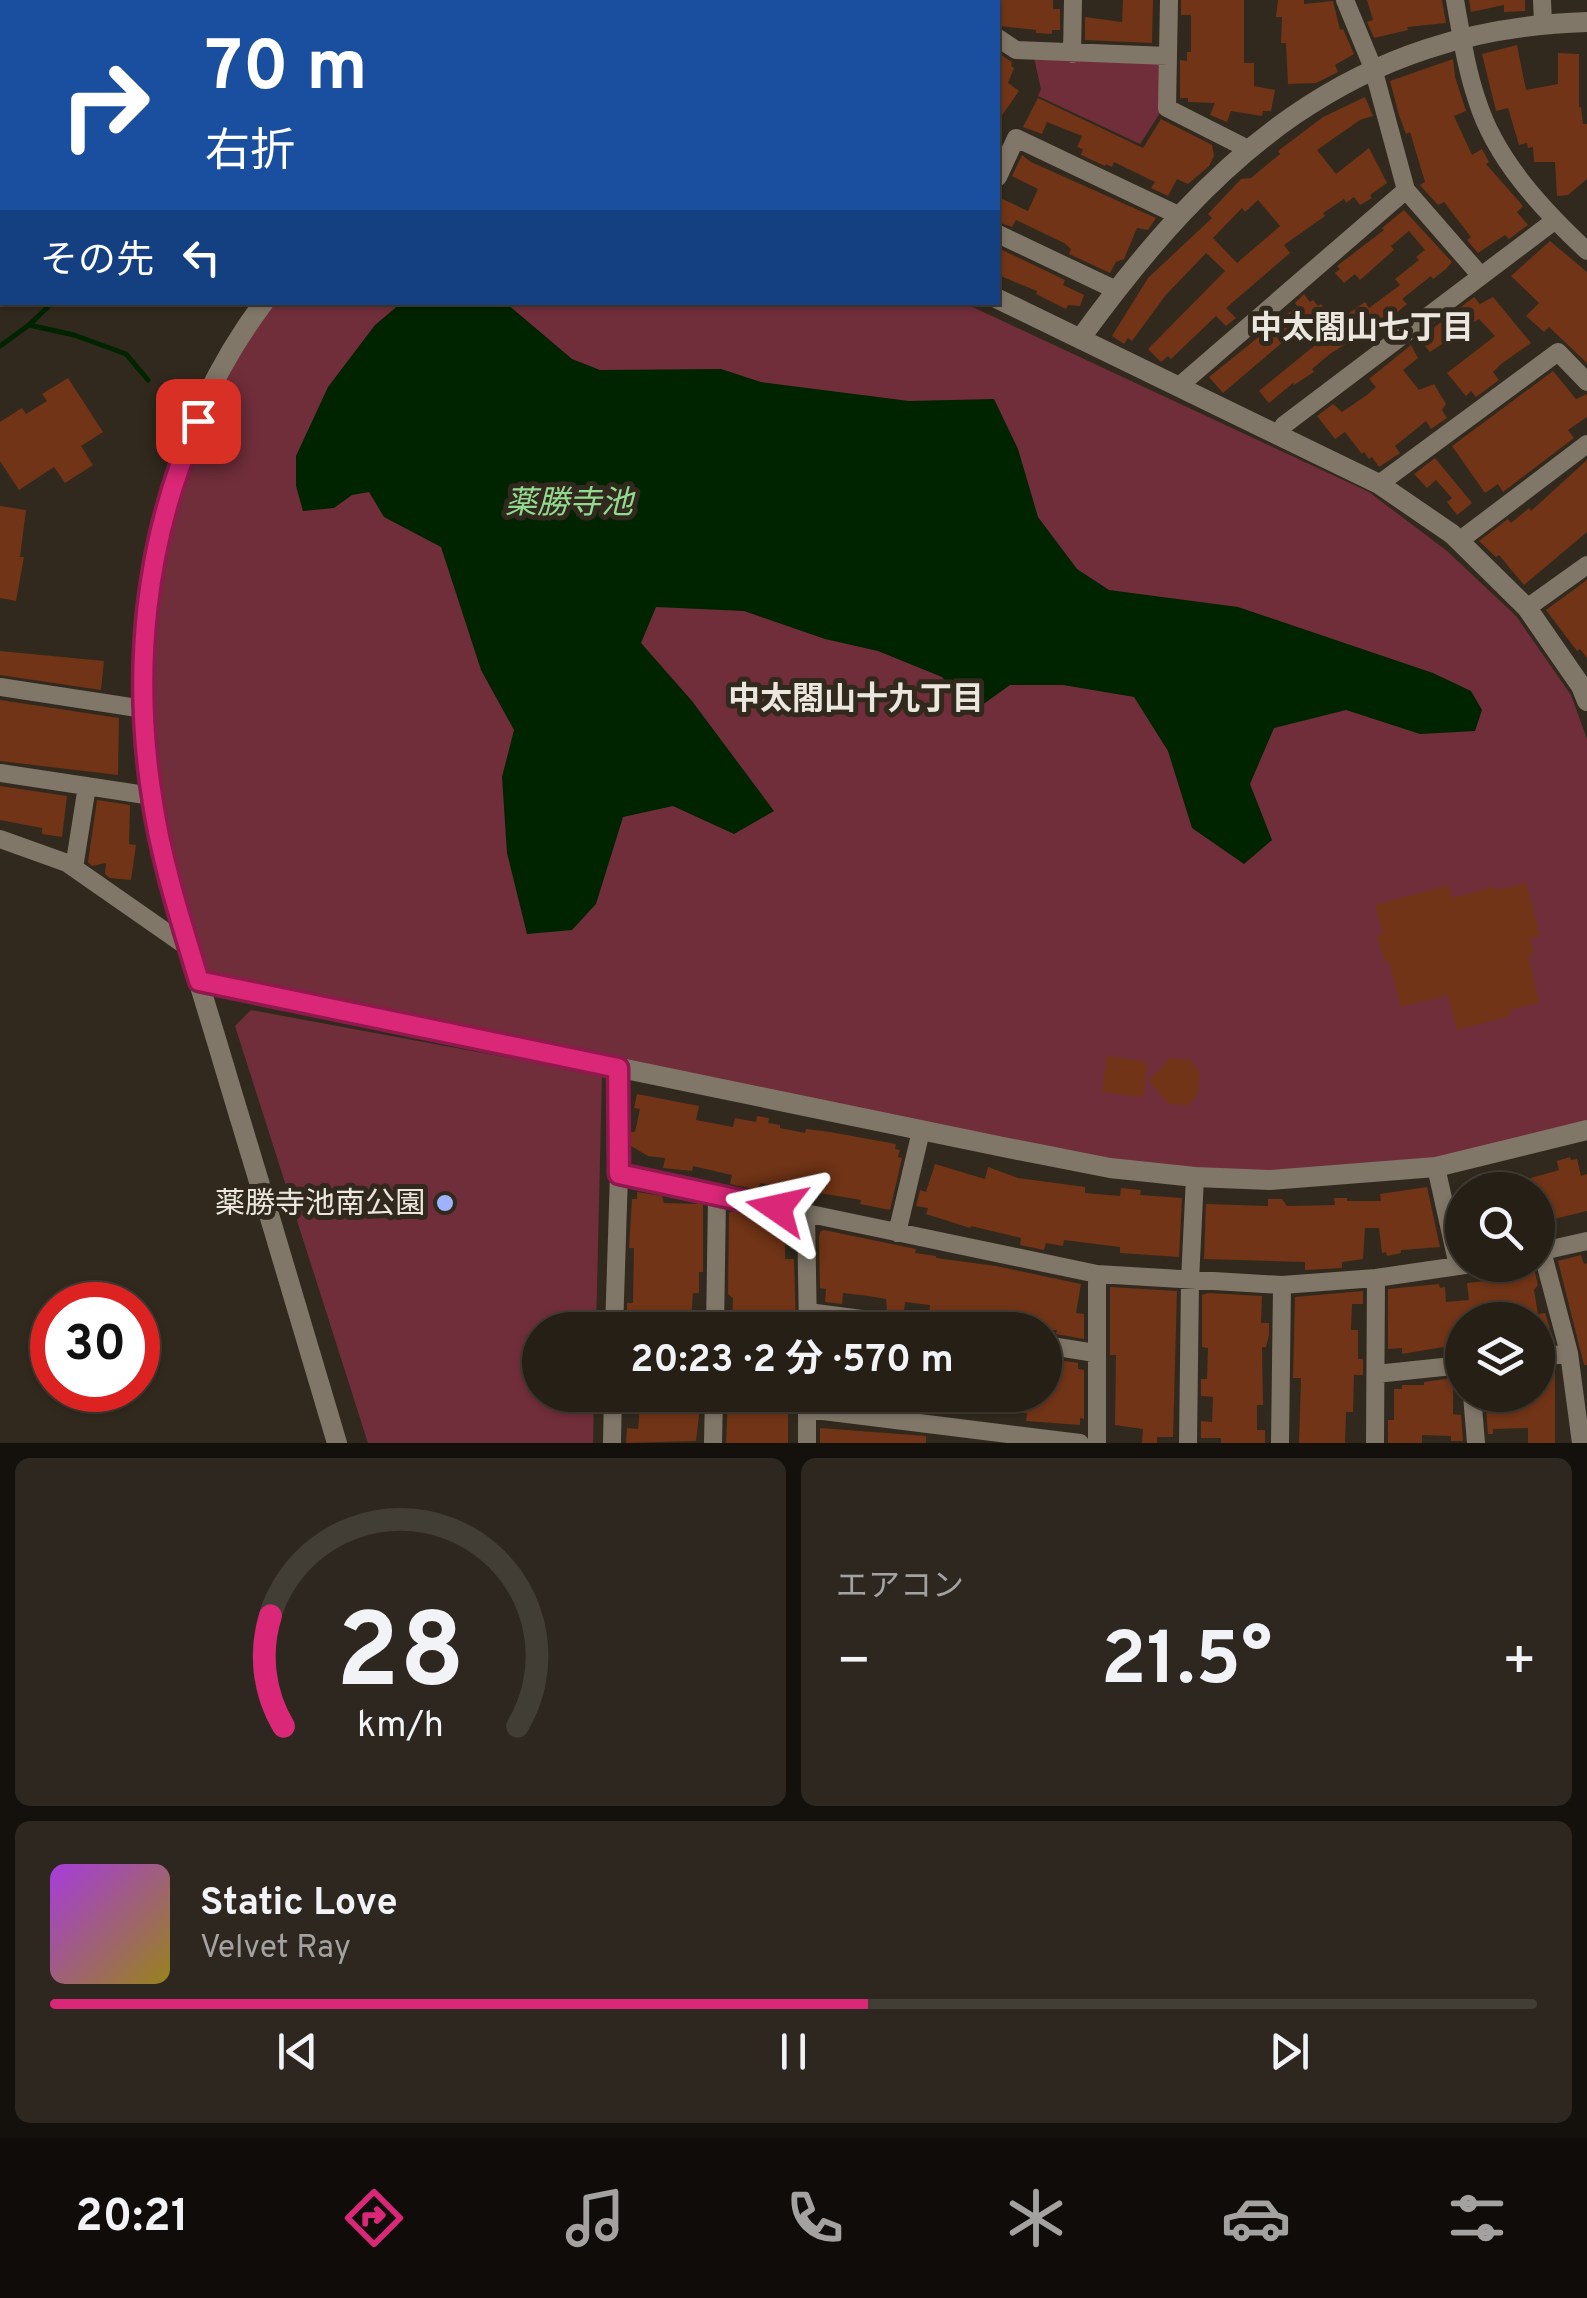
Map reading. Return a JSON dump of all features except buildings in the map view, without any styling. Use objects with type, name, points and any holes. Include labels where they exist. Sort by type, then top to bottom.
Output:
[{"type":"street","points":[[1072,54],[1073,0]]},
{"type":"street","points":[[1168,0],[1167,108],[1248,149]]},
{"type":"street","points":[[1345,0],[1374,68],[1406,190],[1481,276]]},
{"type":"street","points":[[1455,0],[1477,102],[1502,153],[1554,220],[1587,252]]},
{"type":"street","points":[[1542,0],[1543,23]]},
{"type":"street","points":[[1080,339],[1180,216],[1248,149],[1309,102],[1374,68],[1462,37],[1543,23],[1587,22]]},
{"type":"street","points":[[1000,39],[1016,50],[1168,56]]},
{"type":"street","points":[[1000,173],[1016,138],[1180,216]]},
{"type":"street","points":[[1178,388],[1406,190]]},
{"type":"street","points":[[1278,434],[1284,425],[1554,220]]},
{"type":"street","points":[[1000,235],[1116,290]]},
{"type":"street","points":[[1000,300],[1379,484],[1459,541],[1527,608],[1585,690]]},
{"type":"street","points":[[262,305],[244,328],[209,396],[186,446],[159,528],[143,666],[144,709],[152,796],[189,948],[337,1443]]},
{"type":"street","points":[[1379,484],[1558,352],[1587,382]]},
{"type":"street","points":[[1459,541],[1587,444]]},
{"type":"street","points":[[1527,608],[1587,565]]},
{"type":"street","points":[[0,688],[144,709]]},
{"type":"street","points":[[0,773],[152,796]]},
{"type":"street","points":[[74,868],[87,786]]},
{"type":"street","points":[[0,839],[74,868],[189,948]]},
{"type":"street","points":[[199,981],[920,1131],[1110,1168],[1195,1178],[1270,1180],[1436,1166],[1587,1130]]},
{"type":"street","points":[[615,1312],[618,1068]]},
{"type":"street","points":[[896,1233],[920,1131]]},
{"type":"street","points":[[1436,1166],[1445,1201]]},
{"type":"street","points":[[619,1174],[1097,1274],[1282,1285],[1445,1268]]},
{"type":"street","points":[[1188,1443],[1195,1178]]},
{"type":"street","points":[[715,1312],[717,1197]]},
{"type":"street","points":[[806,1214],[808,1312]]},
{"type":"street","points":[[1555,1248],[1587,1240]]},
{"type":"street","points":[[1097,1274],[1097,1443]]},
{"type":"street","points":[[1374,1443],[1376,1278]]},
{"type":"street","points":[[1549,1282],[1569,1353],[1581,1443]]},
{"type":"street","points":[[1280,1443],[1282,1285]]},
{"type":"street","points":[[1062,1348],[1095,1353]]},
{"type":"street","points":[[1555,1355],[1569,1353]]},
{"type":"street","points":[[1376,1374],[1445,1367]]},
{"type":"street","points":[[612,1443],[613,1412]]},
{"type":"street","points":[[713,1443],[714,1412]]},
{"type":"street","points":[[806,1443],[807,1412]]},
{"type":"street","points":[[874,1412],[1080,1443]]},
{"type":"street","points":[[1473,1412],[1476,1443]]},
{"type":"shaded area","points":[[1034,58],[1161,61],[1160,113],[1140,144],[1038,96],[1041,89]]},
{"type":"shaded area","points":[[271,305],[968,305],[1369,492],[1447,551],[1516,616],[1571,695],[1587,739],[1587,1129],[1433,1167],[1187,1179],[201,982],[155,813],[145,671],[161,535],[211,403]]},
{"type":"shaded area","name":"薬勝寺池南公園","points":[[251,1010],[602,1075],[596,1312],[522,1312],[522,1412],[594,1412],[593,1443],[368,1443],[235,1026]]},
{"type":"water","name":"薬勝寺池","points":[[399,305],[508,305],[572,359],[600,370],[721,369],[761,382],[909,401],[994,399],[1018,449],[1038,517],[1077,569],[1109,590],[1238,607],[1433,673],[1471,691],[1482,710],[1475,731],[1420,734],[1346,710],[1274,728],[1250,784],[1272,840],[1244,864],[1192,828],[1168,751],[1134,697],[1063,685],[1010,685],[971,713],[942,677],[878,651],[825,639],[744,611],[656,607],[641,643],[692,701],[774,811],[734,834],[673,806],[623,817],[596,904],[572,930],[527,934],[507,853],[502,777],[514,730],[481,670],[441,547],[384,517],[369,492],[352,495],[334,508],[303,511],[296,486],[296,456],[328,387],[375,325]]},
{"type":"waterway","points":[[50,305],[29,325],[74,335],[126,354],[148,380]]},
{"type":"waterway","points":[[0,346],[29,325]]},
{"type":"place","name":"薬勝寺池南公園","points":[[445,1203]]},
{"type":"district","name":"中太閤山七丁目","points":[[1362,327]]},
{"type":"district","name":"中太閤山十九丁目","points":[[856,698]]},
{"type":"route","points":[[198,421],[159,528],[143,666],[145,739],[153,808],[199,981],[618,1068],[619,1174],[777,1208]]}]
